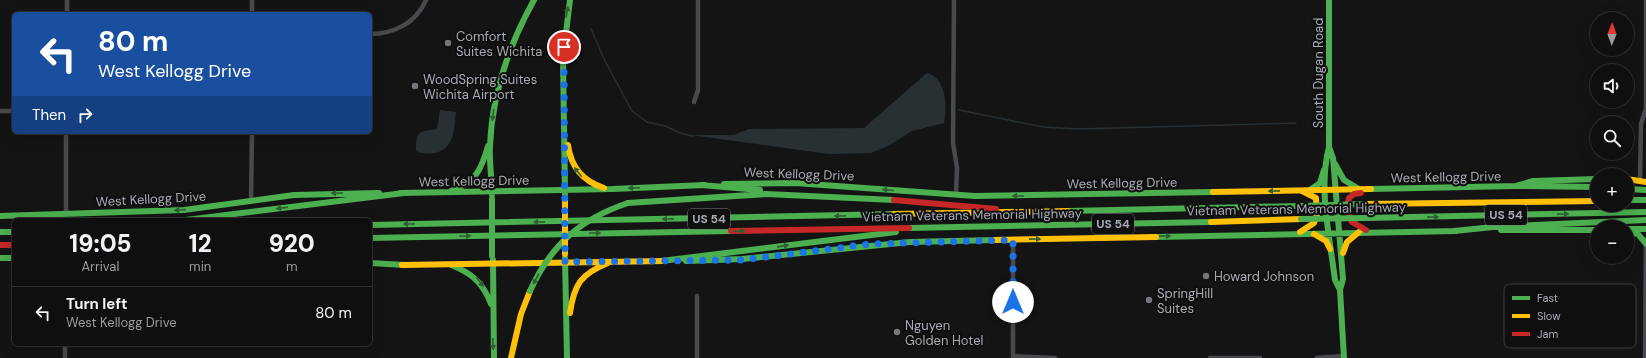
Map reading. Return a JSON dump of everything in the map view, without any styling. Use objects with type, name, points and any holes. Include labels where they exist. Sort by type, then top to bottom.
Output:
[{"type":"main road","points":[[448,193],[464,186],[476,178],[481,171],[504,67],[515,36],[534,0]]},
{"type":"main road","points":[[567,358],[563,50],[570,0]]},
{"type":"main road","name":"South Dugan Road","points":[[1329,0],[1329,147],[1333,158],[1343,279],[1340,290],[1344,357]]},
{"type":"main road","points":[[564,117],[568,131],[569,153],[576,172],[592,184],[612,189]]},
{"type":"main road","points":[[491,131],[494,358]]},
{"type":"main road","name":"South Dugan Road","points":[[1329,147],[1326,153],[1326,163],[1330,233],[1335,280],[1340,290]]},
{"type":"main road","points":[[1333,158],[1338,174],[1344,182],[1360,189]]},
{"type":"main road","points":[[1309,190],[1320,183],[1326,163]]},
{"type":"main road","name":"West Kellogg Drive","points":[[0,216],[184,210],[316,193],[448,193],[795,183],[956,195],[1027,196],[1516,186],[1533,181],[1590,179]]},
{"type":"main road","points":[[701,185],[807,195],[1047,212]]},
{"type":"main road","points":[[1516,186],[1590,187]]},
{"type":"main road","points":[[1372,232],[1359,228],[1353,224],[1347,214],[1347,206],[1351,195],[1378,189]]},
{"type":"main road","points":[[1634,189],[1646,190]]},
{"type":"main road","points":[[1294,234],[1314,224],[1319,212],[1316,198],[1300,191]]},
{"type":"main road","points":[[202,218],[404,193]]},
{"type":"main road","points":[[511,358],[520,314],[530,291],[552,253],[570,233],[581,224],[605,211],[628,203],[766,194],[807,195]]},
{"type":"main road","points":[[1634,200],[1646,200]]},
{"type":"main road","name":"Vietnam Veterans Memorial Highway","points":[[372,225],[1047,212],[1364,204],[1590,201]]},
{"type":"main road","name":"Vietnam Veterans Memorial Highway","points":[[372,238],[1143,224],[1301,219],[1646,212]]},
{"type":"main road","points":[[1454,231],[1493,227],[1646,220]]},
{"type":"main road","points":[[661,261],[924,227]]},
{"type":"main road","points":[[1634,230],[1646,229]]},
{"type":"main road","points":[[372,267],[492,263],[749,260],[870,244],[902,242],[1339,232],[1590,230]]},
{"type":"main road","points":[[0,232],[12,232]]},
{"type":"main road","points":[[1341,262],[1347,242],[1359,232]]},
{"type":"main road","points":[[1311,233],[1326,241],[1333,255]]},
{"type":"main road","points":[[1634,233],[1638,234],[1646,244]]},
{"type":"main road","points":[[0,245],[12,245]]},
{"type":"main road","points":[[0,258],[12,258]]},
{"type":"main road","points":[[567,336],[571,302],[576,284],[591,269],[612,261]]},
{"type":"main road","points":[[372,263],[405,265]]},
{"type":"main road","points":[[448,264],[466,270],[479,280],[491,305],[493,318]]},
{"type":"street","points":[[66,12],[67,0]]},
{"type":"street","points":[[252,0],[252,12]]},
{"type":"street","points":[[372,34],[397,29],[414,18],[426,0]]},
{"type":"street","points":[[694,102],[698,90],[698,0]]},
{"type":"street","points":[[954,0],[953,143],[957,168],[956,195]]},
{"type":"street","points":[[1643,181],[1641,124],[1645,113],[1646,0]]},
{"type":"street","points":[[0,111],[12,111]]},
{"type":"street","points":[[66,134],[66,214]]},
{"type":"street","points":[[251,201],[252,134]]},
{"type":"street","points":[[1645,358],[1646,239]]},
{"type":"street","points":[[1013,240],[1012,357],[1055,358]]},
{"type":"street","points":[[697,358],[698,296]]},
{"type":"street","points":[[65,346],[65,358]]},
{"type":"street","points":[[1317,358],[1344,357]]},
{"type":"street","points":[[1210,358],[1260,358]]},
{"type":"shaded area","points":[[927,73],[934,76],[942,87],[945,101],[944,123],[912,131],[888,146],[871,153],[829,154],[691,135],[734,135],[749,129],[864,128]]},
{"type":"shaded area","points":[[440,110],[456,112],[454,131],[450,142],[442,150],[435,153],[426,154],[416,151],[417,139],[420,133],[437,129]]},
{"type":"waterway","points":[[591,29],[605,61],[632,111],[647,122],[665,126],[683,134],[693,136]]},
{"type":"waterway","points":[[959,110],[1043,127],[1078,129],[1296,123]]},
{"type":"traffic: fast","points":[[492,195],[490,158],[491,127],[498,89],[503,70],[517,34],[534,0]]},
{"type":"traffic: fast","points":[[565,194],[563,57],[570,0]]},
{"type":"traffic: fast","points":[[1329,0],[1329,147],[1333,158],[1343,279],[1340,290]]},
{"type":"traffic: fast","points":[[451,191],[472,179],[480,169],[488,146]]},
{"type":"traffic: fast","points":[[1329,147],[1325,180],[1326,214],[1335,280],[1340,290],[1344,358]]},
{"type":"traffic: fast","points":[[1335,164],[1344,180],[1359,189]]},
{"type":"traffic: fast","points":[[1310,190],[1320,183],[1324,170]]},
{"type":"traffic: fast","points":[[1371,189],[1516,186],[1533,181],[1590,179]]},
{"type":"traffic: fast","points":[[724,184],[795,183],[975,196],[1213,192]]},
{"type":"traffic: fast","points":[[701,185],[760,190]]},
{"type":"traffic: fast","points":[[400,193],[612,189],[705,185]]},
{"type":"traffic: fast","points":[[1516,186],[1590,187]]},
{"type":"traffic: fast","points":[[1634,189],[1646,190]]},
{"type":"traffic: fast","points":[[0,216],[184,210],[294,195],[379,193]]},
{"type":"traffic: fast","points":[[202,218],[404,193]]},
{"type":"traffic: fast","points":[[628,203],[766,194],[894,200]]},
{"type":"traffic: fast","points":[[492,199],[492,256]]},
{"type":"traffic: fast","points":[[1634,200],[1646,200]]},
{"type":"traffic: fast","points":[[530,291],[547,260],[569,236],[595,217],[628,203]]},
{"type":"traffic: fast","points":[[1300,206],[1364,204]]},
{"type":"traffic: fast","points":[[1068,211],[1300,206]]},
{"type":"traffic: fast","points":[[1366,218],[1646,212]]},
{"type":"traffic: fast","points":[[372,225],[894,214]]},
{"type":"traffic: fast","points":[[1301,219],[1366,218]]},
{"type":"traffic: fast","points":[[1454,231],[1493,227],[1646,220]]},
{"type":"traffic: fast","points":[[909,228],[1211,222]]},
{"type":"traffic: fast","points":[[1634,229],[1646,229]]},
{"type":"traffic: fast","points":[[1501,230],[1590,230]]},
{"type":"traffic: fast","points":[[372,238],[731,231]]},
{"type":"traffic: fast","points":[[1156,237],[1457,231]]},
{"type":"traffic: fast","points":[[0,232],[12,232]]},
{"type":"traffic: fast","points":[[661,261],[896,232]]},
{"type":"traffic: fast","points":[[1634,233],[1638,234],[1646,244]]},
{"type":"traffic: fast","points":[[686,261],[742,259],[910,242],[995,240]]},
{"type":"traffic: fast","points":[[0,258],[12,258]]},
{"type":"traffic: fast","points":[[565,258],[567,358]]},
{"type":"traffic: fast","points":[[493,260],[494,358]]},
{"type":"traffic: fast","points":[[372,263],[405,265]]},
{"type":"traffic: fast","points":[[451,265],[471,275],[484,290],[491,304]]},
{"type":"traffic: slow","points":[[568,145],[572,160],[579,172],[590,182],[604,188]]},
{"type":"traffic: slow","points":[[1634,180],[1646,182]]},
{"type":"traffic: slow","points":[[1213,192],[1371,189]]},
{"type":"traffic: slow","points":[[1300,232],[1314,223],[1317,215],[1316,198],[1302,191]]},
{"type":"traffic: slow","points":[[565,198],[565,254]]},
{"type":"traffic: slow","points":[[1364,204],[1590,201]]},
{"type":"traffic: slow","points":[[894,214],[1068,211]]},
{"type":"traffic: slow","points":[[1211,222],[1301,219]]},
{"type":"traffic: slow","points":[[1343,253],[1347,242],[1359,232]]},
{"type":"traffic: slow","points":[[1314,234],[1326,241],[1330,249]]},
{"type":"traffic: slow","points":[[995,240],[1156,237]]},
{"type":"traffic: slow","points":[[402,265],[665,261]]},
{"type":"traffic: slow","points":[[570,313],[574,294],[580,281],[591,271],[608,263]]},
{"type":"traffic: slow","points":[[511,358],[521,314],[530,291]]},
{"type":"traffic: jam","points":[[1361,193],[1354,194],[1349,198],[1347,209],[1352,222],[1366,230]]},
{"type":"traffic: jam","points":[[894,200],[996,209]]},
{"type":"traffic: jam","points":[[731,231],[909,228]]},
{"type":"traffic: jam","points":[[0,245],[12,245]]},
{"type":"place","name":"Comfort Suites Wichita","points":[[448,43]]},
{"type":"place","name":"WoodSpring Suites Wichita Airport","points":[[415,86]]},
{"type":"place","name":"Howard Johnson","points":[[1206,276]]},
{"type":"place","name":"SpringHill Suites","points":[[1149,300]]},
{"type":"place","name":"Nguyen Golden Hotel","points":[[897,332]]},
{"type":"route","points":[[564,47],[565,262],[714,262],[769,258],[852,248],[870,244],[1013,240],[1013,302]]}]
